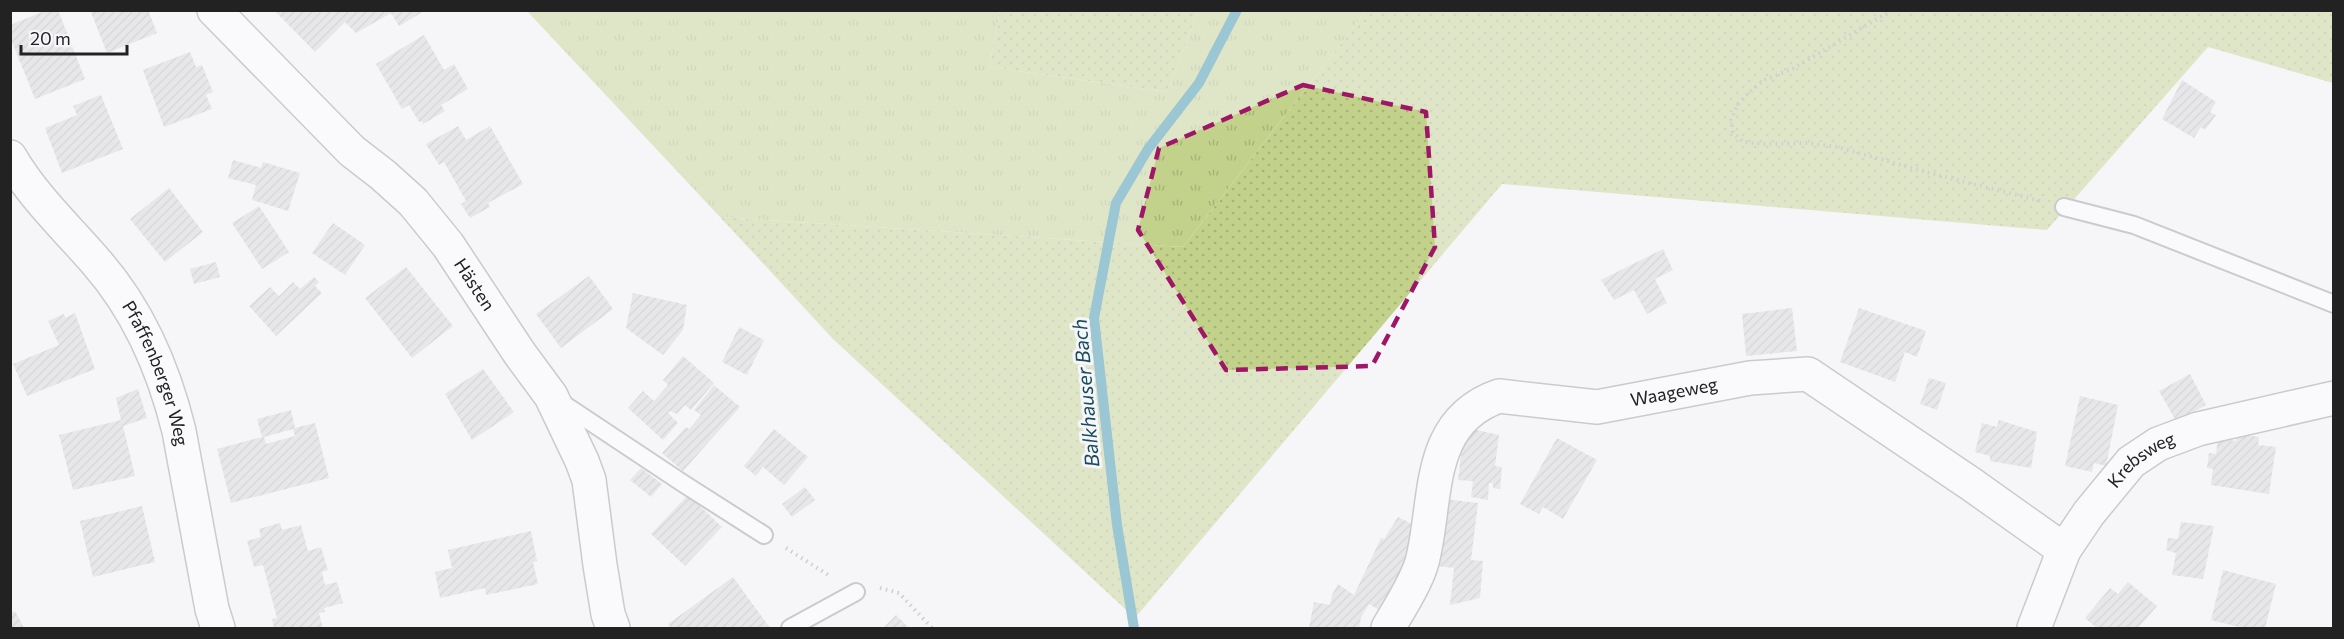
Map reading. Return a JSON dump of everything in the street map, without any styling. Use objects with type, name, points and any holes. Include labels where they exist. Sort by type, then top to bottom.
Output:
[{"type":"street","name":"Hästen","points":[[214,10],[352,152],[383,175],[413,202],[448,245],[520,354],[551,396],[589,480],[600,565],[608,614],[613,628]]},
{"type":"street","name":"Pfaffenberger Weg","points":[[10,157],[26,183],[118,289],[152,349],[179,431],[208,589],[218,628]]},
{"type":"street","name":"Waageweg","points":[[1388,628],[1421,564],[1436,466],[1447,441],[1470,412],[1484,402],[1499,396],[1598,407],[1750,378],[1808,374],[2064,550]]},
{"type":"street","name":"Krebsweg","points":[[2034,628],[2064,550],[2131,462],[2158,444],[2198,429],[2334,398]]},
{"type":"lane","points":[[2064,207],[2134,225],[2334,304]]},
{"type":"lane","points":[[551,396],[765,535]]},
{"type":"lane","points":[[790,628],[856,592]]},
{"type":"path","points":[[1892,10],[1754,88],[1738,104],[1731,120],[1733,132],[1743,142],[1809,143],[1838,147],[2064,207]]},
{"type":"path","points":[[765,535],[856,592],[865,588],[876,588],[899,593],[932,628]]},
{"type":"highlighted area","points":[[1303,85],[1426,112],[1435,247],[1372,366],[1226,370],[1138,230],[1159,148]]},
{"type":"green space","points":[[1000,10],[1198,11],[1167,92],[989,67]]},
{"type":"green space","points":[[527,11],[1000,11],[989,67],[1167,92],[1198,11],[1366,11],[1183,247],[720,217]]},
{"type":"green space","points":[[1366,11],[2333,11],[2333,83],[2208,47],[2047,230],[1502,184],[1135,618],[833,339],[720,217],[1183,247]]},
{"type":"building","points":[[47,10],[58,10],[85,79],[35,99],[10,37],[10,25]]},
{"type":"building","points":[[90,10],[148,10],[157,33],[107,53]]},
{"type":"building","points":[[274,10],[426,10],[399,26],[391,13],[356,33],[345,22],[315,52]]},
{"type":"building","points":[[424,35],[444,70],[454,64],[468,89],[441,105],[445,111],[423,124],[422,121],[419,122],[409,105],[402,109],[376,64]]},
{"type":"building","points":[[190,52],[196,67],[202,65],[213,92],[206,95],[212,109],[164,127],[143,70]]},
{"type":"building","points":[[2182,80],[2216,102],[2210,112],[2216,115],[2205,130],[2201,127],[2194,138],[2162,119]]},
{"type":"building","points":[[101,95],[123,149],[62,173],[45,128],[77,115],[73,106]]},
{"type":"building","points":[[458,126],[466,140],[490,126],[523,184],[488,203],[490,207],[470,218],[461,204],[466,201],[444,162],[439,165],[426,144]]},
{"type":"building","points":[[233,160],[261,168],[263,162],[300,173],[288,211],[252,200],[256,185],[228,178]]},
{"type":"building","points":[[169,188],[203,232],[165,262],[130,219]]},
{"type":"building","points":[[259,206],[289,252],[262,269],[232,223]]},
{"type":"building","points":[[333,223],[365,245],[345,275],[312,253]]},
{"type":"building","points":[[1663,249],[1673,270],[1655,279],[1667,303],[1647,314],[1634,290],[1614,300],[1601,280]]},
{"type":"building","points":[[216,262],[220,277],[194,284],[190,269]]},
{"type":"building","points":[[406,267],[453,326],[412,358],[365,298]]},
{"type":"building","points":[[589,276],[613,309],[561,348],[536,314]]},
{"type":"building","points":[[314,277],[319,282],[315,286],[322,293],[276,336],[249,306],[270,287],[279,296],[293,282],[300,289]]},
{"type":"building","points":[[633,293],[687,305],[683,330],[663,355],[626,328]]},
{"type":"building","points":[[1792,308],[1797,351],[1746,356],[1742,314]]},
{"type":"building","points":[[1859,308],[1926,331],[1917,357],[1905,352],[1895,382],[1840,362]]},
{"type":"building","points":[[75,313],[95,369],[27,396],[13,364],[59,345],[48,321],[64,314],[65,318]]},
{"type":"building","points":[[739,327],[764,340],[747,375],[722,362]]},
{"type":"building","points":[[683,356],[714,383],[691,410],[685,405],[677,414],[670,411],[668,413],[678,423],[663,440],[628,408],[643,391],[654,401],[668,385],[663,380]]},
{"type":"building","points":[[483,369],[514,412],[472,440],[445,394]]},
{"type":"building","points":[[2190,374],[2206,405],[2176,421],[2159,391]]},
{"type":"building","points":[[1929,378],[1946,383],[1937,410],[1920,404]]},
{"type":"building","points":[[714,385],[740,407],[683,471],[662,453],[686,427],[689,429],[701,415],[694,410]]},
{"type":"building","points":[[138,389],[147,418],[123,426],[135,476],[73,490],[59,435],[121,420],[116,398]]},
{"type":"building","points":[[2080,396],[2118,405],[2106,466],[2094,463],[2092,472],[2065,466]]},
{"type":"building","points":[[291,410],[295,428],[315,423],[329,478],[231,503],[217,449],[262,437],[257,419]],"holes":[[[293,429],[295,436],[266,444],[264,437]]]},
{"type":"building","points":[[1999,420],[2037,432],[2031,468],[1990,461],[1990,456],[1975,452],[1982,423],[1997,427]]},
{"type":"building","points":[[774,429],[808,457],[784,485],[763,467],[756,476],[744,466]]},
{"type":"building","points":[[1472,429],[1499,435],[1495,466],[1502,467],[1500,489],[1493,488],[1493,484],[1489,483],[1488,500],[1471,497],[1473,481],[1458,480],[1462,446]]},
{"type":"building","points":[[2237,434],[2259,437],[2258,445],[2276,447],[2269,494],[2211,485],[2213,469],[2207,468],[2209,453],[2216,454],[2218,438],[2236,441]]},
{"type":"building","points":[[1557,438],[1597,460],[1563,519],[1543,507],[1539,514],[1520,504]]},
{"type":"building","points":[[641,468],[662,484],[651,497],[630,480]]},
{"type":"building","points":[[805,487],[815,500],[792,517],[782,504]]},
{"type":"building","points":[[688,495],[722,527],[685,566],[651,534]]},
{"type":"building","points":[[1444,499],[1478,503],[1471,560],[1483,561],[1480,598],[1450,605],[1454,568],[1437,566]]},
{"type":"building","points":[[142,506],[155,562],[93,577],[80,521]]},
{"type":"building","points":[[1398,517],[1418,527],[1388,615],[1369,604],[1361,617],[1359,628],[1309,628],[1314,602],[1330,605],[1338,584],[1354,595],[1381,538],[1384,539]]},
{"type":"building","points":[[2181,522],[2214,526],[2203,579],[2172,575],[2176,553],[2166,550],[2168,538],[2178,539]]},
{"type":"building","points":[[280,523],[282,530],[301,525],[308,551],[321,547],[328,570],[322,572],[325,585],[337,582],[343,603],[324,608],[325,612],[319,613],[323,628],[274,628],[272,619],[277,618],[263,565],[254,567],[247,541],[261,537],[259,529]]},
{"type":"building","points":[[531,531],[537,561],[533,562],[538,584],[486,595],[485,588],[440,598],[435,572],[452,568],[448,550]]},
{"type":"building","points":[[2223,570],[2276,584],[2265,628],[2243,628],[2211,620]]},
{"type":"building","points":[[733,577],[770,628],[671,628],[668,624]]},
{"type":"building","points":[[2128,582],[2157,606],[2138,628],[2097,628],[2085,618],[2110,588],[2118,594]]},
{"type":"building","points":[[15,611],[24,628],[10,628],[10,613]]},
{"type":"building","points":[[896,615],[909,628],[883,628]]},
{"type":"waterway","name":"Balkhauser Bach","points":[[1134,628],[1117,525],[1094,318],[1116,203],[1148,149],[1199,83],[1237,10]]}]
